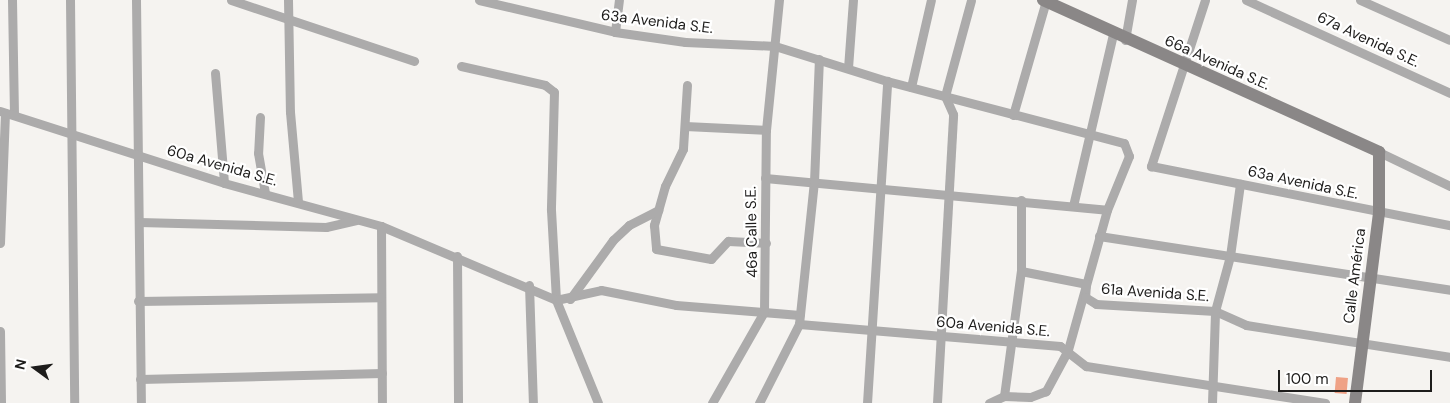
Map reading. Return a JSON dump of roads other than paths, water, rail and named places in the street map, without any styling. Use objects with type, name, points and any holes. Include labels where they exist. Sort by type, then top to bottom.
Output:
[{"type":"street","points":[[0,243],[12,0]]},
{"type":"street","points":[[70,0],[74,403]]},
{"type":"street","points":[[136,0],[139,156],[138,300],[141,403]]},
{"type":"street","points":[[231,0],[414,61]]},
{"type":"street","points":[[288,0],[298,201]]},
{"type":"street","name":"63a Avenida S.E.","points":[[479,0],[615,32],[685,42],[775,46],[819,60]]},
{"type":"street","points":[[615,32],[619,0]]},
{"type":"street","name":"46a Calle S.E.","points":[[712,403],[764,312],[766,130],[779,0]]},
{"type":"street","points":[[848,68],[853,0]]},
{"type":"street","points":[[911,87],[931,0]]},
{"type":"street","points":[[937,403],[953,114],[945,96],[971,0]]},
{"type":"street","points":[[1073,206],[1090,136],[1119,37],[1132,0]]},
{"type":"street","points":[[1183,66],[1205,0]]},
{"type":"street","name":"67a Avenida S.E.","points":[[1246,0],[1265,4],[1450,93]]},
{"type":"street","points":[[1360,0],[1450,40]]},
{"type":"street","points":[[1013,114],[1050,2]]},
{"type":"street","name":"66a Avenida S.E.","points":[[1050,2],[1119,37],[1380,152]]},
{"type":"street","points":[[759,403],[800,320],[814,182],[819,60],[887,81],[1124,144],[1128,149],[1099,236],[1068,350],[1046,391],[1030,397],[1004,396],[989,403]]},
{"type":"street","points":[[461,66],[545,85],[554,92],[551,210],[556,300],[598,403]]},
{"type":"street","name":"63a Avenida S.E.","points":[[1183,66],[1151,166],[1380,213],[1450,225]]},
{"type":"street","points":[[216,73],[224,183]]},
{"type":"street","points":[[867,403],[869,328],[887,81]]},
{"type":"street","points":[[687,85],[683,149],[658,210],[653,242],[659,253],[711,259],[728,241],[766,244]]},
{"type":"street","name":"60a Avenida S.E.","points":[[6,113],[224,183],[298,201],[380,226],[529,285],[556,300],[570,299],[601,290],[676,305],[764,312],[800,320],[940,336],[1013,340],[1068,350],[1086,366],[1325,403]]},
{"type":"street","points":[[260,117],[258,153],[264,193]]},
{"type":"street","points":[[685,126],[766,130]]},
{"type":"street","points":[[1380,152],[1450,186]]},
{"type":"street","name":"Calle América","points":[[1355,403],[1380,213],[1380,152]]},
{"type":"street","points":[[765,178],[947,196],[1021,200],[1107,210]]},
{"type":"street","points":[[1212,403],[1215,311],[1230,256],[1240,184]]},
{"type":"street","points":[[1004,396],[1021,271],[1021,200]]},
{"type":"street","points":[[570,299],[613,240],[629,225],[658,210]]},
{"type":"street","points":[[139,222],[326,226],[358,219]]},
{"type":"street","points":[[380,226],[382,403]]},
{"type":"street","points":[[1099,236],[1450,290]]},
{"type":"street","points":[[456,256],[458,403]]},
{"type":"street","name":"61a Avenida S.E.","points":[[1021,271],[1086,284],[1085,297],[1096,304],[1215,311],[1246,325],[1450,356]]},
{"type":"street","points":[[529,285],[533,403]]},
{"type":"street","points":[[138,300],[381,297]]},
{"type":"street","points":[[0,331],[1,402]]},
{"type":"street","points":[[140,379],[382,373]]}]
